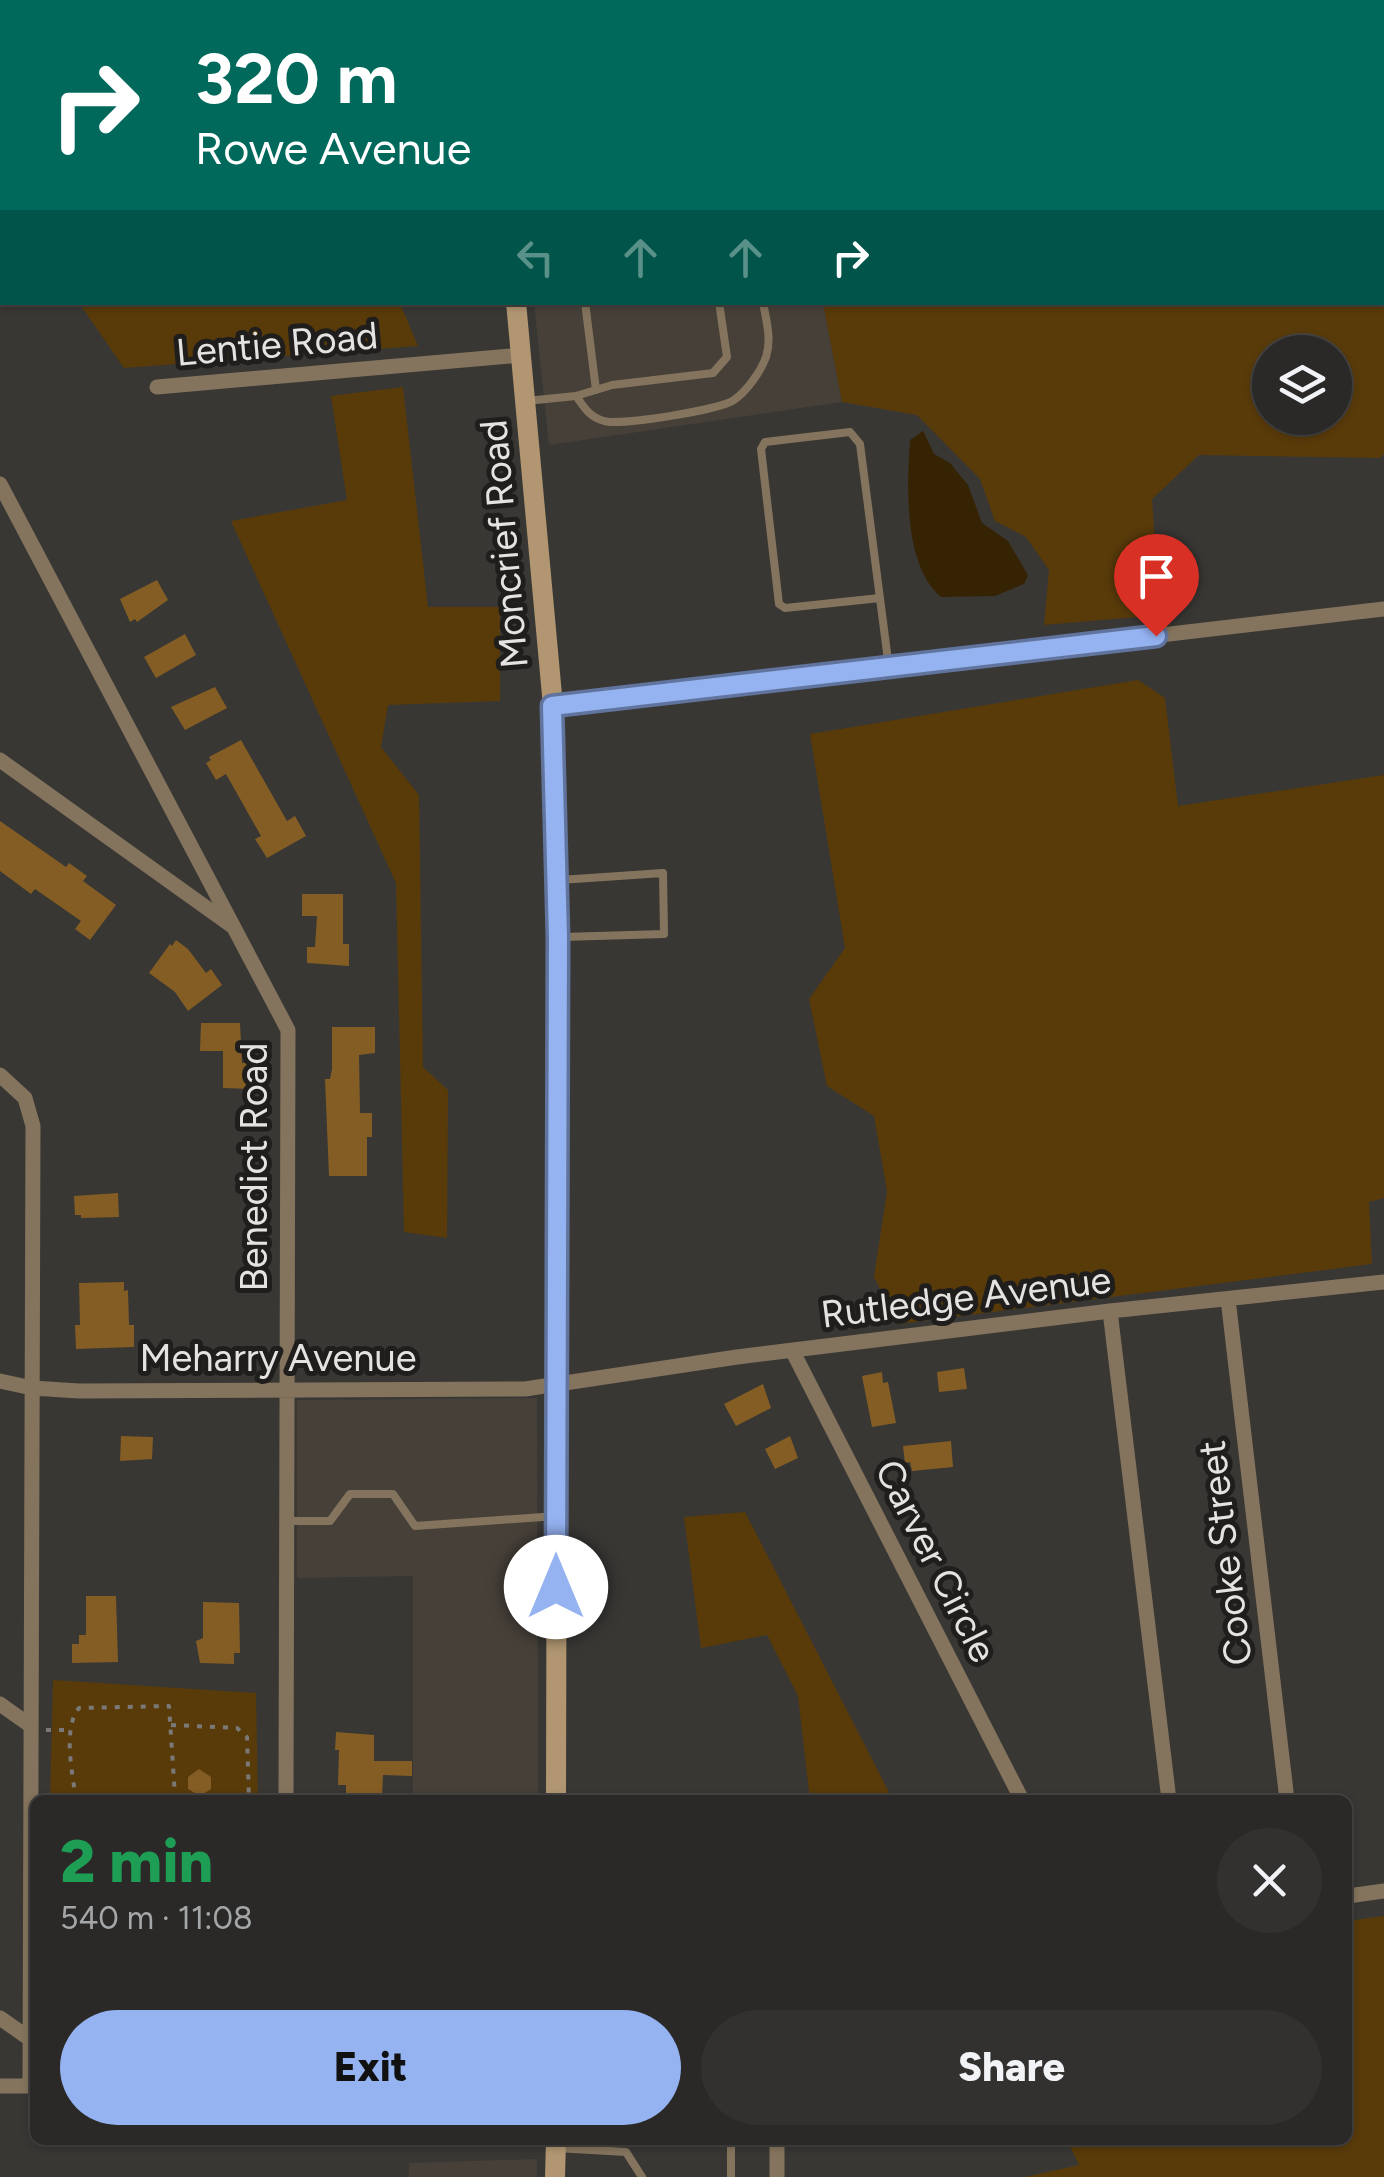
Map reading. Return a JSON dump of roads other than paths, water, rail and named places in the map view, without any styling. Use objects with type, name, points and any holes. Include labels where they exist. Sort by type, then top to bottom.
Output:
[{"type":"main road","name":"Moncrief Road","points":[[516,305],[552,706],[557,880],[556,1795]]},
{"type":"main road","points":[[555,2177],[556,2145]]},
{"type":"street","name":"Lentie Road","points":[[157,387],[522,356]]},
{"type":"street","name":"Benedict Road","points":[[0,484],[288,1030],[287,1521],[278,1795]]},
{"type":"street","points":[[552,706],[1384,609]]},
{"type":"street","points":[[0,760],[235,928]]},
{"type":"street","points":[[0,1075],[26,1098],[32,1112],[35,1795]]},
{"type":"street","name":"Rutledge Avenue","points":[[557,1383],[1110,1311],[1384,1282]]},
{"type":"street","name":"Cooke Street","points":[[1228,1299],[1286,1795]]},
{"type":"street","points":[[1110,1311],[1167,1795]]},
{"type":"street","name":"Carver Circle","points":[[793,1352],[1019,1795]]},
{"type":"street","name":"Meharry Avenue","points":[[0,1382],[79,1392],[525,1389],[557,1383]]},
{"type":"street","points":[[0,1704],[36,1728]]},
{"type":"street","points":[[1352,1895],[1384,1891]]},
{"type":"street","points":[[0,2018],[30,2039]]},
{"type":"street","points":[[0,2086],[30,2086]]},
{"type":"street","points":[[777,2145],[777,2177]]},
{"type":"lane","points":[[585,305],[596,390]]},
{"type":"lane","points":[[526,401],[713,372],[727,356],[719,305]]},
{"type":"lane","points":[[576,396],[590,416],[608,423],[715,409],[734,400],[750,384],[766,357],[769,339],[764,305]]},
{"type":"lane","points":[[880,598],[786,608],[779,604],[760,450],[765,442],[850,432],[860,444],[880,598],[889,668]]},
{"type":"lane","points":[[557,880],[663,873],[664,918],[664,934],[558,938]]},
{"type":"lane","points":[[287,1521],[330,1521],[350,1494],[393,1494],[415,1526],[556,1516]]},
{"type":"lane","points":[[565,2145],[626,2152],[642,2177]]},
{"type":"lane","points":[[731,2145],[731,2177]]}]
